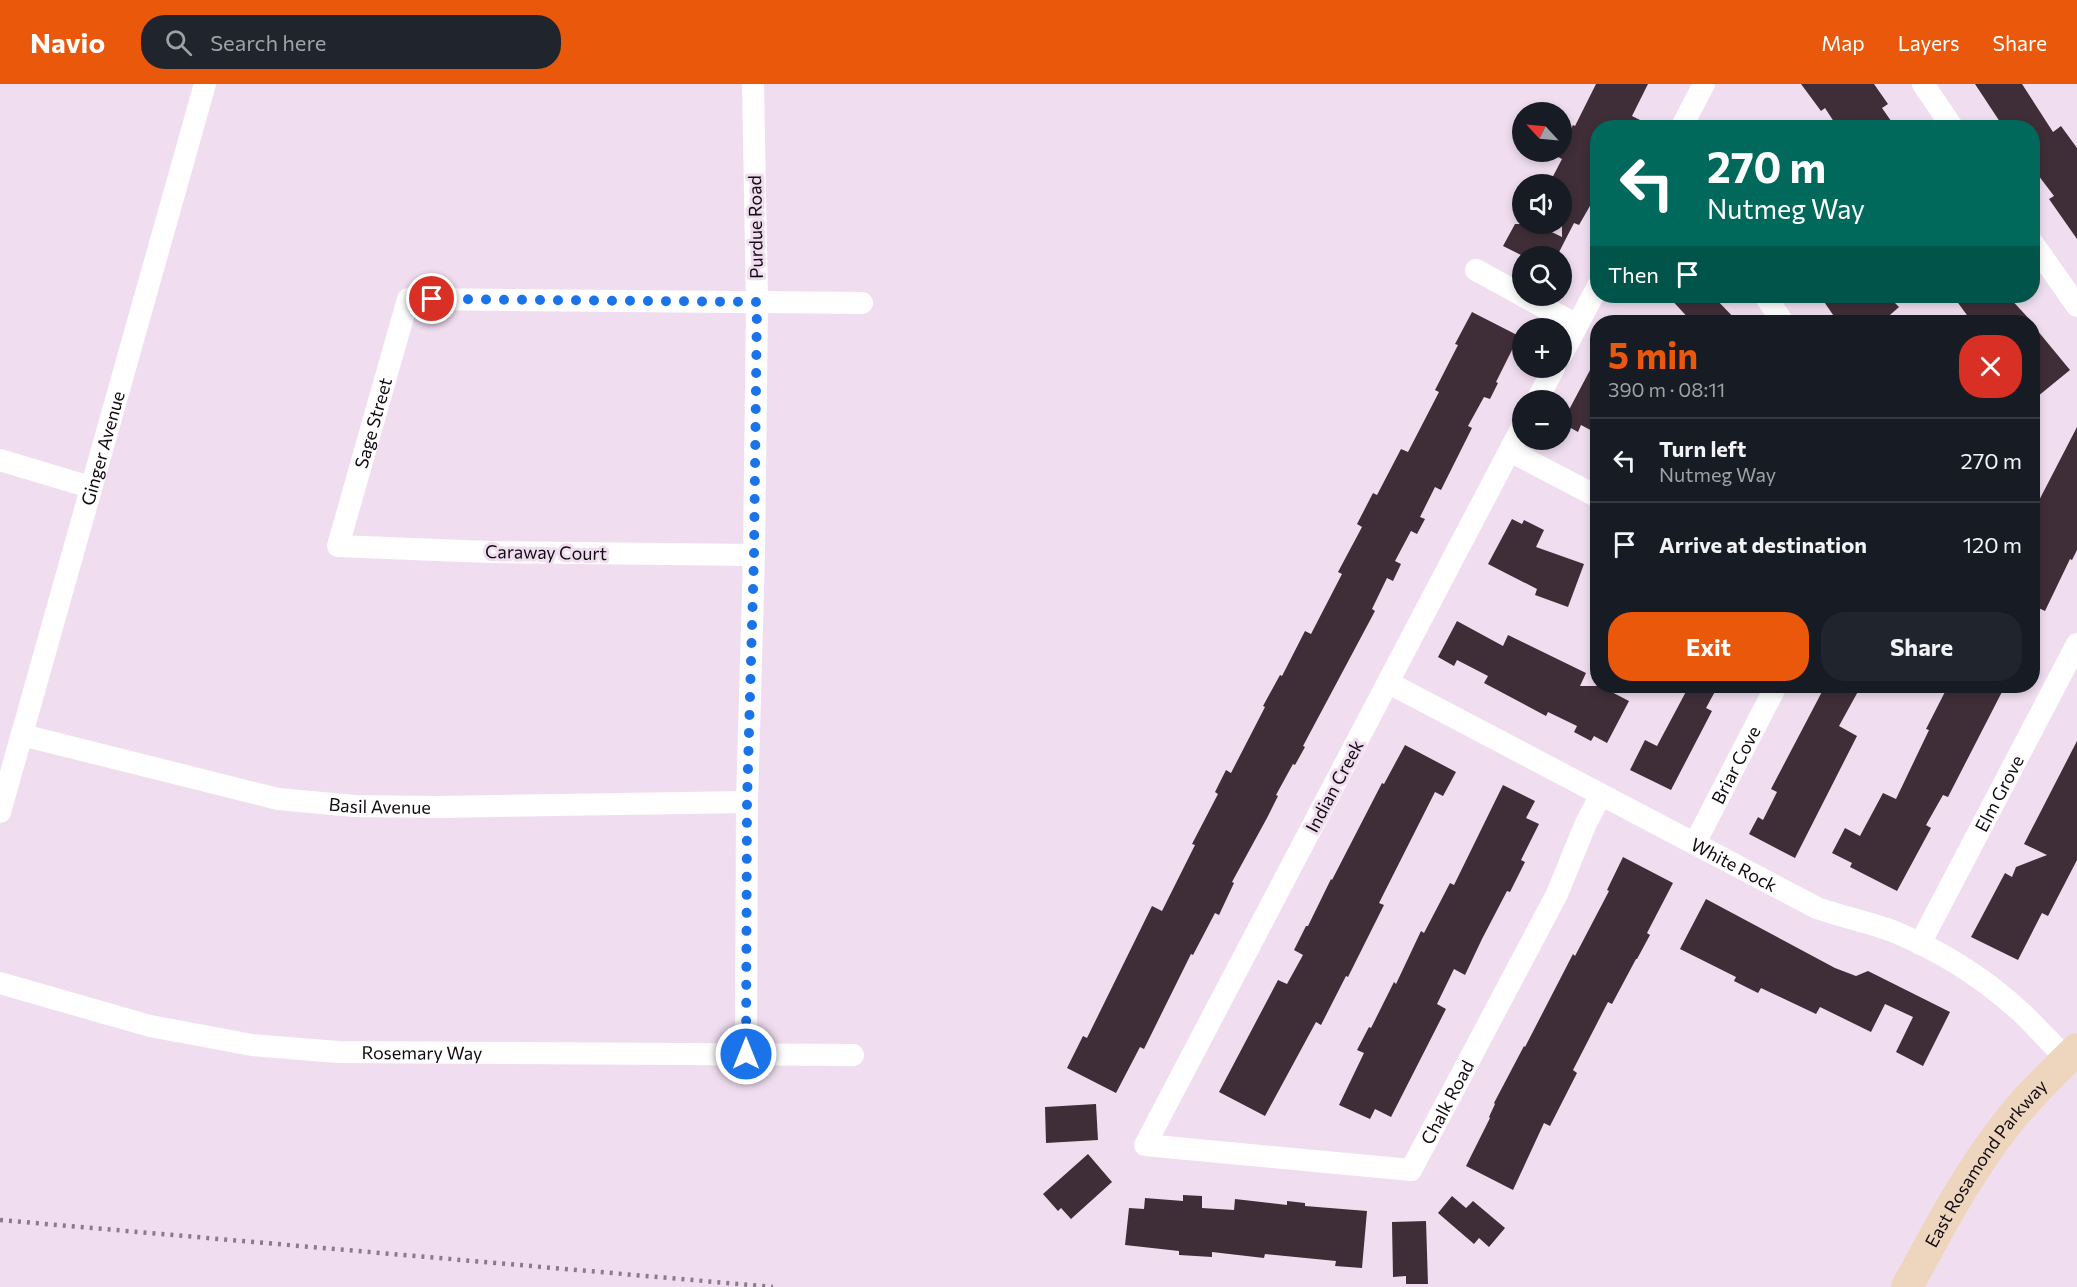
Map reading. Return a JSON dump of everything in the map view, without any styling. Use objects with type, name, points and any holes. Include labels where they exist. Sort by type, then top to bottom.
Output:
[{"type":"street","name":"Ginger Avenue","points":[[0,812],[205,84]]},
{"type":"street","name":"Purdue Road","points":[[746,1054],[747,802],[754,555],[757,302],[753,84]]},
{"type":"street","points":[[1686,120],[1704,84]]},
{"type":"street","points":[[1923,84],[1948,120]]},
{"type":"street","points":[[2040,253],[2077,306]]},
{"type":"street","points":[[1476,270],[1512,289]]},
{"type":"street","name":"Sage Street","points":[[338,546],[408,299],[757,302]]},
{"type":"street","points":[[1572,335],[1590,301]]},
{"type":"street","points":[[757,302],[862,303]]},
{"type":"street","points":[[1543,306],[1577,325]]},
{"type":"street","name":"Indian Creek","points":[[1145,1145],[1512,447]]},
{"type":"street","points":[[1510,451],[1590,493]]},
{"type":"street","points":[[0,460],[90,487]]},
{"type":"street","name":"Caraway Court","points":[[338,546],[488,552],[754,555]]},
{"type":"street","name":"Elm Grove","points":[[1920,944],[2077,644]]},
{"type":"street","name":"White Rock","points":[[1389,683],[1817,908],[1893,931],[1920,944],[1960,967],[2001,996],[2072,1054]]},
{"type":"street","name":"Briar Cove","points":[[1695,843],[1772,693]]},
{"type":"street","name":"Basil Avenue","points":[[22,735],[278,799],[355,806],[436,807],[747,802]]},
{"type":"street","name":"Chalk Road","points":[[1145,1145],[1411,1170],[1557,894],[1586,823],[1601,795]]},
{"type":"street","name":"Rosemary Way","points":[[0,982],[150,1026],[252,1045],[338,1052],[852,1055]]},
{"type":"street","name":"East Rosamond Parkway","points":[[1907,1287],[1946,1215],[2006,1124],[2072,1054]]},
{"type":"building","points":[[1596,84],[1648,84],[1632,116],[1640,120],[1590,120],[1590,206],[1579,225],[1574,223],[1572,227],[1572,174],[1554,174],[1560,162],[1572,162],[1573,125],[1575,126]]},
{"type":"building","points":[[1801,84],[1874,84],[1888,104],[1882,108],[1890,120],[1833,120],[1825,108],[1821,111]]},
{"type":"building","points":[[1975,84],[2022,84],[2053,132],[2061,126],[2077,148],[2077,239],[2049,199],[2054,196],[2040,178],[2040,120],[1999,120]]},
{"type":"building","points":[[1512,230],[1512,234],[1556,234],[1562,237],[1562,234],[1568,234],[1562,246],[1512,246],[1512,250],[1503,246]]},
{"type":"building","points":[[1674,303],[1720,303],[1731,315],[1686,315]]},
{"type":"building","points":[[1825,303],[1895,303],[1899,307],[1890,315],[1833,315]]},
{"type":"building","points":[[1958,303],[2014,303],[2026,315],[1967,315]]},
{"type":"building","points":[[1472,312],[1512,332],[1512,350],[1490,399],[1484,397],[1468,426],[1472,428],[1441,490],[1435,487],[1420,517],[1425,519],[1417,534],[1411,531],[1395,561],[1401,564],[1393,581],[1387,578],[1372,609],[1375,611],[1303,746],[1305,747],[1276,795],[1278,796],[1267,818],[1232,882],[1234,883],[1219,915],[1215,913],[1193,955],[1191,954],[1144,1049],[1140,1047],[1116,1093],[1067,1068],[1083,1036],[1087,1038],[1152,906],[1162,911],[1195,845],[1192,844],[1218,794],[1215,792],[1226,770],[1231,773],[1265,707],[1263,706],[1280,675],[1282,676],[1305,631],[1311,634],[1342,574],[1338,572],[1362,527],[1357,524],[1373,493],[1377,495],[1401,449],[1408,452],[1439,392],[1435,390],[1458,345],[1455,344]]},
{"type":"building","points":[[2040,334],[2070,370],[2040,394]]},
{"type":"building","points":[[1590,370],[1590,430],[1581,425],[1578,432],[1572,429],[1572,404]]},
{"type":"building","points":[[2077,427],[2077,550],[2072,560],[2070,559],[2045,611],[2040,609],[2040,499]]},
{"type":"building","points":[[1512,519],[1522,524],[1524,520],[1544,530],[1536,547],[1584,564],[1568,607],[1535,595],[1537,589],[1488,564]]},
{"type":"building","points":[[1457,621],[1503,646],[1508,635],[1586,673],[1580,686],[1590,686],[1590,693],[1614,693],[1629,701],[1607,743],[1594,736],[1591,741],[1574,732],[1577,726],[1548,712],[1546,716],[1484,683],[1488,676],[1457,660],[1454,666],[1438,657]]},
{"type":"building","points":[[1685,693],[1714,693],[1706,708],[1712,711],[1671,790],[1630,770],[1645,740],[1657,746]]},
{"type":"building","points":[[1821,693],[1857,693],[1839,726],[1857,736],[1795,858],[1749,834],[1758,817],[1763,820],[1777,792],[1771,789]]},
{"type":"building","points":[[1944,693],[2001,693],[1948,797],[1943,795],[1926,825],[1931,828],[1897,891],[1850,867],[1852,863],[1832,853],[1845,828],[1860,836],[1883,793],[1896,799],[1929,730],[1926,729]]},
{"type":"building","points":[[2077,741],[2077,860],[2048,916],[2042,913],[2018,960],[1971,937],[2005,873],[2012,877],[2016,867],[2047,855],[2024,844]]},
{"type":"building","points":[[1405,745],[1456,772],[1443,796],[1435,792],[1379,903],[1384,905],[1348,977],[1346,976],[1321,1025],[1316,1022],[1265,1116],[1219,1092],[1278,980],[1287,984],[1303,955],[1294,950],[1382,783],[1384,784]]},
{"type":"building","points":[[1503,785],[1535,801],[1526,818],[1539,824],[1521,860],[1525,862],[1510,892],[1507,891],[1465,975],[1454,969],[1437,1004],[1446,1009],[1391,1117],[1375,1109],[1370,1119],[1339,1105],[1364,1053],[1357,1050],[1394,982],[1396,984],[1421,931],[1424,933],[1450,883],[1454,885]]},
{"type":"building","points":[[1623,857],[1673,883],[1647,933],[1650,935],[1612,1004],[1608,1002],[1573,1070],[1577,1073],[1550,1126],[1544,1123],[1513,1190],[1466,1166],[1490,1118],[1494,1103],[1573,954],[1575,956],[1609,891],[1607,890]]},
{"type":"building","points":[[1706,899],[1835,968],[1856,976],[1868,971],[1950,1012],[1923,1066],[1896,1052],[1913,1017],[1885,1004],[1871,1032],[1820,1007],[1816,1014],[1761,988],[1758,993],[1734,981],[1736,977],[1680,949]]},
{"type":"building","points":[[1096,1104],[1098,1140],[1046,1143],[1045,1107]]},
{"type":"building","points":[[1088,1154],[1112,1182],[1071,1219],[1061,1208],[1058,1211],[1043,1194]]},
{"type":"building","points":[[1183,1195],[1202,1196],[1202,1208],[1234,1210],[1235,1199],[1287,1205],[1287,1201],[1305,1203],[1305,1206],[1367,1211],[1362,1268],[1335,1266],[1336,1261],[1265,1254],[1264,1258],[1212,1252],[1212,1257],[1179,1255],[1179,1251],[1125,1245],[1129,1208],[1144,1209],[1145,1198],[1183,1201]]},
{"type":"building","points":[[1452,1196],[1466,1208],[1473,1201],[1505,1228],[1489,1247],[1479,1238],[1474,1244],[1438,1213]]},
{"type":"building","points":[[1426,1221],[1428,1284],[1406,1284],[1406,1276],[1393,1277],[1392,1222]]},
{"type":"railway","points":[[0,1220],[773,1287]]},
{"type":"route","points":[[432,299],[757,302],[754,555],[747,802],[746,1054]]}]
